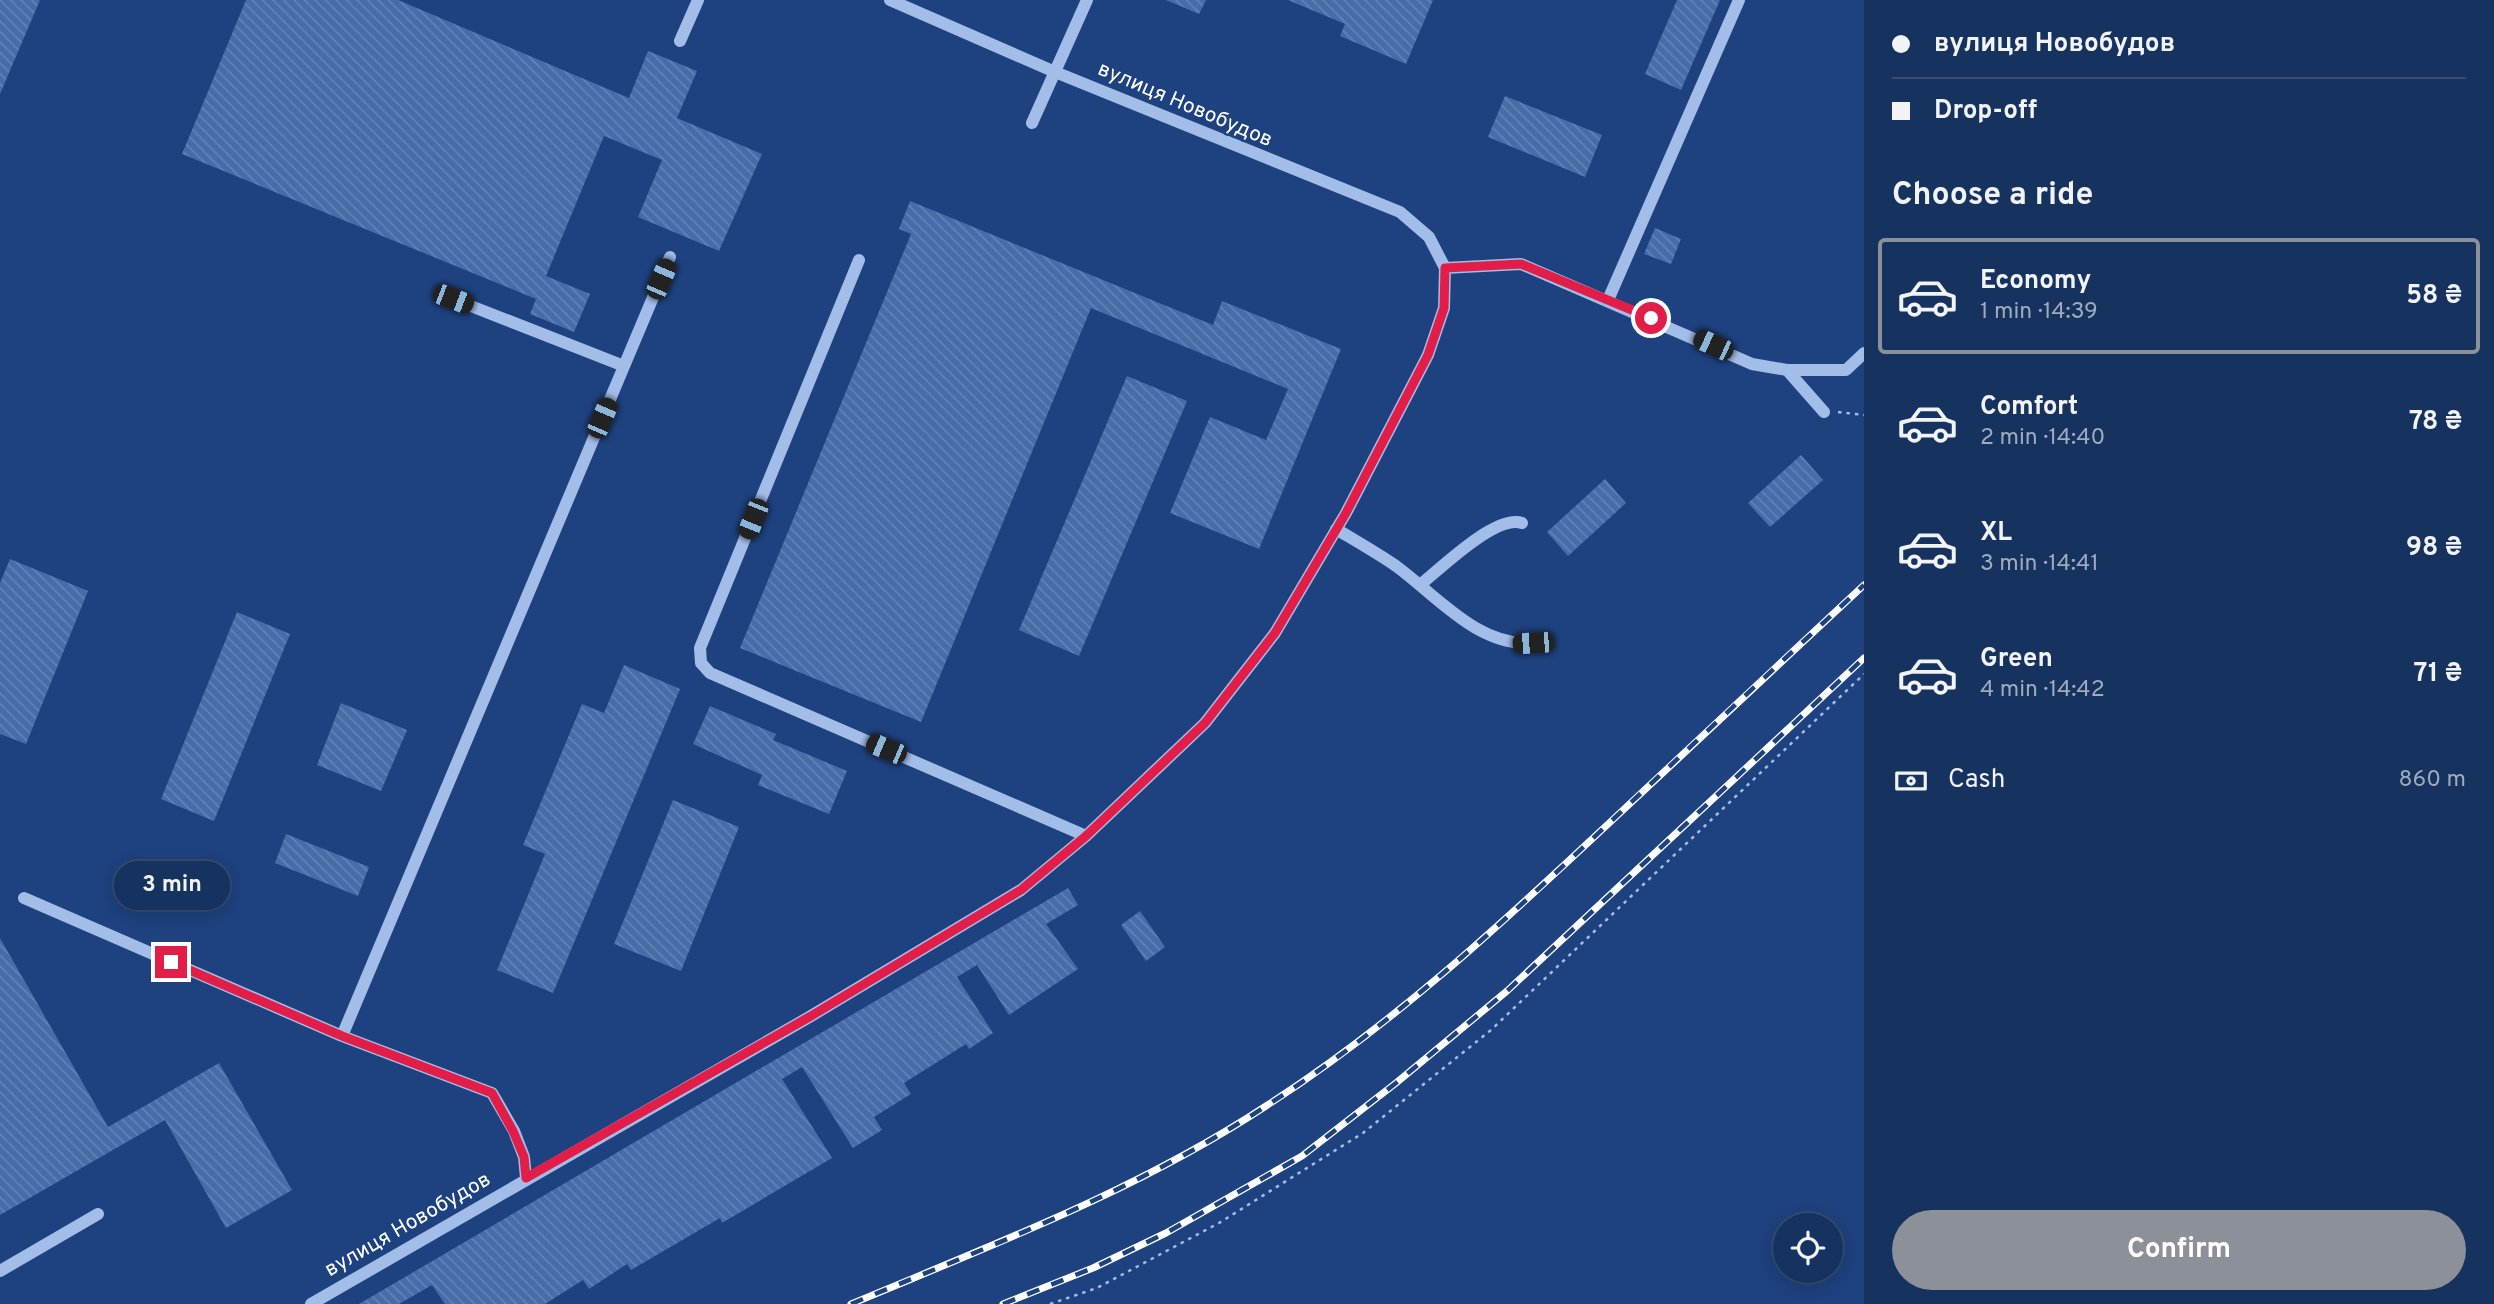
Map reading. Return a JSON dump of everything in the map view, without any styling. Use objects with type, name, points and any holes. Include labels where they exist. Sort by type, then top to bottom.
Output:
[{"type":"street","points":[[680,41],[698,0]]},
{"type":"street","name":"вулиця Новобудов","points":[[311,1304],[811,1016],[1021,890],[1086,836],[1205,723],[1275,633],[1336,529],[1428,355],[1444,308],[1445,268],[1429,237],[1400,212],[1055,72],[890,0]]},
{"type":"street","points":[[1032,123],[1087,0]]},
{"type":"street","points":[[1608,300],[1739,0]]},
{"type":"street","points":[[342,1036],[670,257]]},
{"type":"street","points":[[859,260],[700,648],[701,663],[710,673],[1086,836]]},
{"type":"street","points":[[1445,268],[1521,264],[1752,364],[1787,370],[1846,370],[1864,353]]},
{"type":"street","points":[[453,299],[624,366]]},
{"type":"street","points":[[1787,370],[1824,412]]},
{"type":"street","points":[[1420,585],[1483,535],[1507,521],[1522,523]]},
{"type":"street","points":[[1336,529],[1395,565],[1479,631],[1514,645],[1533,643]]},
{"type":"street","points":[[24,898],[342,1036],[492,1093],[524,1157],[526,1178]]},
{"type":"street","points":[[0,1271],[98,1214]]},
{"type":"path","points":[[1824,412],[1864,415]]},
{"type":"path","points":[[1050,1304],[1097,1288],[1219,1223],[1363,1133],[1491,1030],[1864,674]]},
{"type":"building","points":[[0,0],[40,0],[0,94]]},
{"type":"building","points":[[246,0],[398,0],[629,98],[648,51],[697,71],[677,118],[762,154],[719,251],[638,217],[662,160],[604,136],[546,276],[590,294],[574,332],[530,314],[536,299],[182,154]]},
{"type":"building","points":[[1166,0],[1206,0],[1199,14]]},
{"type":"building","points":[[1288,0],[1433,0],[1406,64],[1340,36],[1345,24]]},
{"type":"building","points":[[1677,0],[1720,0],[1681,90],[1645,74]]},
{"type":"building","points":[[1505,96],[1602,135],[1585,177],[1488,137]]},
{"type":"building","points":[[910,201],[1213,325],[1222,301],[1341,349],[1259,549],[1170,513],[1210,417],[1266,440],[1288,389],[1091,308],[921,722],[740,648],[911,234],[899,229]]},
{"type":"building","points":[[1655,228],[1681,239],[1671,264],[1644,254]]},
{"type":"building","points":[[1127,376],[1187,401],[1079,656],[1019,630]]},
{"type":"building","points":[[1801,455],[1823,480],[1770,527],[1748,503]]},
{"type":"building","points":[[1605,479],[1626,503],[1568,556],[1547,532]]},
{"type":"building","points":[[10,559],[88,591],[26,744],[0,734],[0,583]]},
{"type":"building","points":[[237,612],[290,634],[214,821],[161,799]]},
{"type":"building","points":[[624,665],[680,689],[553,993],[497,970],[545,854],[523,845],[582,704],[604,713]]},
{"type":"building","points":[[341,703],[407,730],[381,791],[317,765]]},
{"type":"building","points":[[710,706],[776,734],[773,740],[847,771],[829,814],[758,785],[762,775],[693,744]]},
{"type":"building","points":[[673,800],[739,827],[681,971],[614,944]]},
{"type":"building","points":[[286,834],[369,867],[358,896],[275,863]]},
{"type":"building","points":[[1068,888],[1078,905],[1046,924],[1078,969],[1009,1015],[977,965],[957,977],[993,1033],[969,1049],[966,1044],[904,1083],[911,1094],[874,1117],[882,1130],[853,1148],[802,1067],[782,1079],[832,1158],[722,1223],[720,1218],[631,1270],[627,1264],[589,1289],[583,1280],[545,1304],[445,1304],[432,1285],[399,1304],[359,1304]]},
{"type":"building","points":[[1140,911],[1165,947],[1146,961],[1121,925]]},
{"type":"building","points":[[0,938],[108,1127],[219,1063],[292,1190],[226,1228],[165,1120],[0,1215]]},
{"type":"railway","points":[[851,1304],[1011,1238],[1116,1190],[1217,1136],[1312,1075],[1400,1009],[1484,938],[1864,585]]},
{"type":"railway","points":[[1003,1304],[1093,1268],[1166,1233],[1302,1156],[1507,991],[1864,658]]},
{"type":"route","points":[[171,962],[342,1036],[492,1093],[505,1111],[524,1157],[526,1178],[811,1016],[1021,890],[1086,836],[1205,723],[1275,633],[1346,513],[1428,355],[1444,308],[1445,268],[1521,264],[1651,318]]}]
